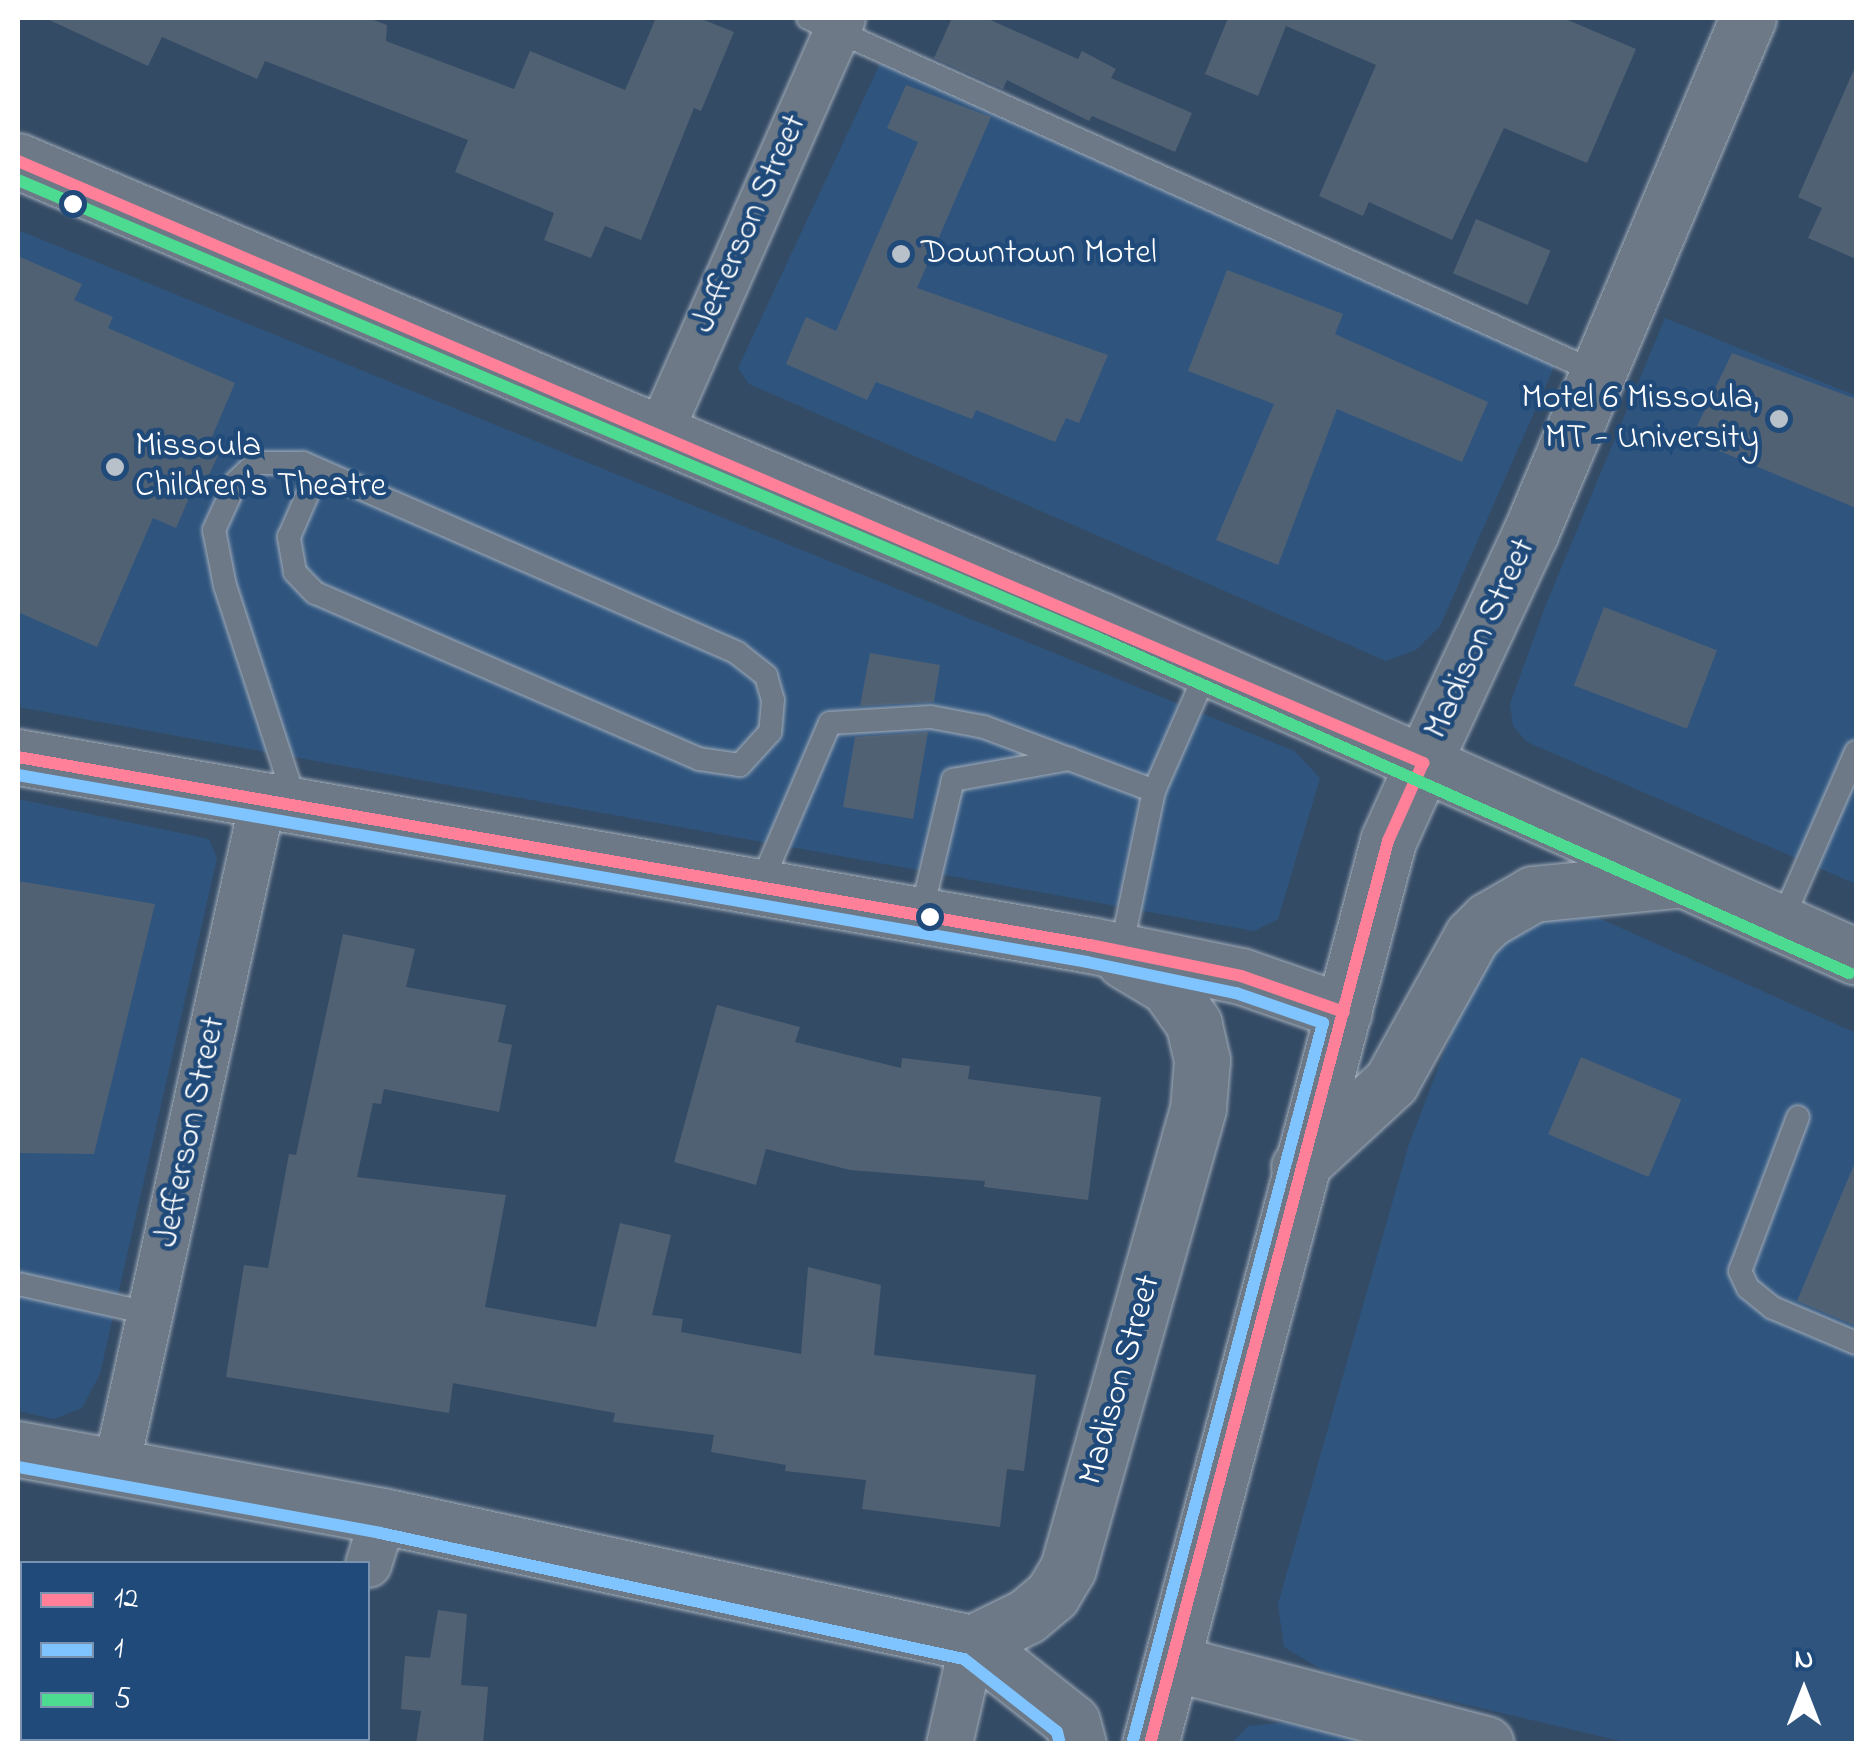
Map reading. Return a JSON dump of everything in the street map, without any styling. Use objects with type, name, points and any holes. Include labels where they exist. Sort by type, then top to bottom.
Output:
[{"type":"main road","name":"Madison Street","points":[[1150,1744],[1298,1168],[1388,841],[1599,374],[1748,18]]},
{"type":"main road","points":[[18,162],[660,431],[1208,668],[1856,958]]},
{"type":"main road","points":[[18,758],[279,800],[1106,948],[1241,976],[1344,1012]]},
{"type":"main road","points":[[1298,1168],[1391,1082],[1472,936],[1488,920],[1533,894],[1677,880]]},
{"type":"main road","name":"Madison Street","points":[[972,1644],[1027,1616],[1052,1595],[1068,1568],[1198,1108],[1200,1048],[1188,1013],[1150,974],[1106,948]]},
{"type":"main road","points":[[18,1449],[116,1466],[375,1540],[972,1644],[1072,1722],[1078,1744]]},
{"type":"main road","points":[[1172,1662],[1486,1744]]},
{"type":"street","name":"Jefferson Street","points":[[660,431],[829,22]]},
{"type":"street","name":"Jefferson Street","points":[[116,1466],[279,800]]},
{"type":"street","points":[[949,1744],[972,1644]]},
{"type":"lane","points":[[829,22],[1599,374]]},
{"type":"lane","points":[[279,800],[214,530],[236,482],[256,463],[279,458],[318,470],[736,653],[766,676],[773,700],[770,732],[740,765],[699,760],[316,592],[295,572],[289,538],[318,470]]},
{"type":"lane","points":[[1106,948],[1154,790],[1208,668]]},
{"type":"lane","points":[[760,886],[830,723],[931,717],[984,727],[1154,790]]},
{"type":"lane","points":[[1780,925],[1856,752]]},
{"type":"lane","points":[[921,914],[953,780],[1074,759]]},
{"type":"lane","points":[[1798,1117],[1740,1271],[1748,1288],[1773,1308],[1856,1342]]},
{"type":"lane","points":[[18,1284],[152,1314]]},
{"type":"shaded area","points":[[885,53],[1559,356],[1440,626],[1416,650],[1386,661],[749,384],[738,368]]},
{"type":"shaded area","points":[[18,230],[1294,751],[1320,778],[1278,919],[1254,931],[18,707]]},
{"type":"shaded area","points":[[1665,318],[1856,396],[1856,884],[1527,742],[1513,726],[1510,704],[1545,607]]},
{"type":"shaded area","points":[[18,799],[209,839],[217,858],[100,1374],[82,1408],[54,1419],[18,1411]]},
{"type":"shaded area","points":[[1551,910],[1594,916],[1856,1033],[1856,1743],[1629,1743],[1324,1671],[1284,1647],[1278,1604],[1409,1144],[1488,938]]},
{"type":"shaded area","points":[[1286,1722],[1370,1743],[1232,1743],[1248,1726]]},
{"type":"building","points":[[45,18],[368,18],[387,25],[386,41],[514,89],[530,51],[625,90],[656,18],[699,18],[734,32],[701,111],[694,108],[641,240],[605,226],[591,258],[544,240],[554,213],[455,172],[468,140],[265,61],[257,79],[162,37],[148,66]]},
{"type":"building","points":[[952,18],[986,18],[1078,59],[1082,51],[1116,69],[1111,78],[1192,113],[1175,152],[1092,116],[1089,121],[1007,80],[1003,89],[934,58]]},
{"type":"building","points":[[1228,18],[1563,18],[1636,49],[1587,163],[1504,128],[1452,240],[1369,202],[1363,216],[1319,196],[1376,65],[1286,26],[1258,96],[1205,74]]},
{"type":"building","points":[[1856,65],[1856,259],[1808,238],[1822,208],[1798,197]]},
{"type":"building","points":[[906,85],[991,117],[917,288],[1108,355],[1079,423],[1066,418],[1055,442],[976,410],[972,419],[876,382],[867,400],[786,364],[806,317],[836,331],[918,142],[887,128]]},
{"type":"building","points":[[1476,219],[1551,251],[1528,305],[1453,273]]},
{"type":"building","name":"Missoula Children's Theatre","points":[[18,256],[82,284],[74,300],[113,317],[108,328],[235,383],[208,446],[220,451],[204,486],[196,482],[176,528],[153,518],[97,647],[18,612]]},
{"type":"building","points":[[1227,270],[1343,314],[1335,334],[1488,402],[1462,462],[1337,409],[1278,565],[1216,540],[1274,404],[1188,371]]},
{"type":"building","name":"Motel 6 Missoula, MT - University","points":[[1732,353],[1856,399],[1856,508],[1691,439]]},
{"type":"building","points":[[1604,607],[1717,650],[1687,729],[1574,685]]},
{"type":"building","points":[[870,653],[940,665],[934,702],[860,706]]},
{"type":"building","points":[[928,732],[913,819],[843,807],[855,737]]},
{"type":"building","points":[[18,881],[155,904],[94,1154],[18,1153]]},
{"type":"building","points":[[343,934],[415,949],[406,987],[506,1005],[498,1042],[512,1045],[499,1112],[384,1089],[381,1104],[373,1103],[357,1177],[506,1195],[485,1307],[596,1327],[620,1223],[671,1235],[652,1315],[683,1319],[681,1332],[801,1354],[808,1267],[881,1285],[874,1355],[1036,1375],[1024,1471],[1007,1469],[1000,1527],[862,1509],[866,1480],[785,1471],[786,1465],[711,1452],[714,1435],[613,1422],[615,1413],[453,1383],[449,1413],[226,1377],[244,1265],[268,1268],[289,1154],[296,1155]]},
{"type":"building","points":[[717,1005],[800,1027],[795,1042],[901,1068],[902,1058],[970,1066],[968,1079],[1101,1097],[1088,1200],[984,1187],[985,1181],[850,1170],[766,1149],[756,1185],[674,1162]]},
{"type":"building","points":[[1581,1057],[1681,1100],[1649,1177],[1548,1134]]},
{"type":"building","points":[[1856,1160],[1856,1326],[1797,1301]]},
{"type":"building","points":[[438,1610],[467,1614],[461,1685],[488,1687],[483,1744],[416,1744],[421,1711],[401,1709],[405,1656],[430,1658]]},
{"type":"transit line","name":"12","points":[[18,161],[1423,763],[1388,841],[1150,1744]]},
{"type":"transit line","name":"5","points":[[18,180],[1093,636],[1849,973]]},
{"type":"transit line","name":"12","points":[[18,757],[1090,945],[1241,976],[1344,1012]]},
{"type":"transit line","name":"1","points":[[18,775],[1087,962],[1236,993],[1323,1023],[1133,1740]]},
{"type":"transit line","name":"1","points":[[18,1467],[380,1533],[964,1659],[1057,1732],[1060,1744]]},
{"type":"place","name":"Downtown Motel","points":[[901,254]]},
{"type":"place","name":"Motel 6 Missoula, MT - University","points":[[1779,419]]},
{"type":"place","name":"Missoula Children's Theatre","points":[[115,467]]}]
